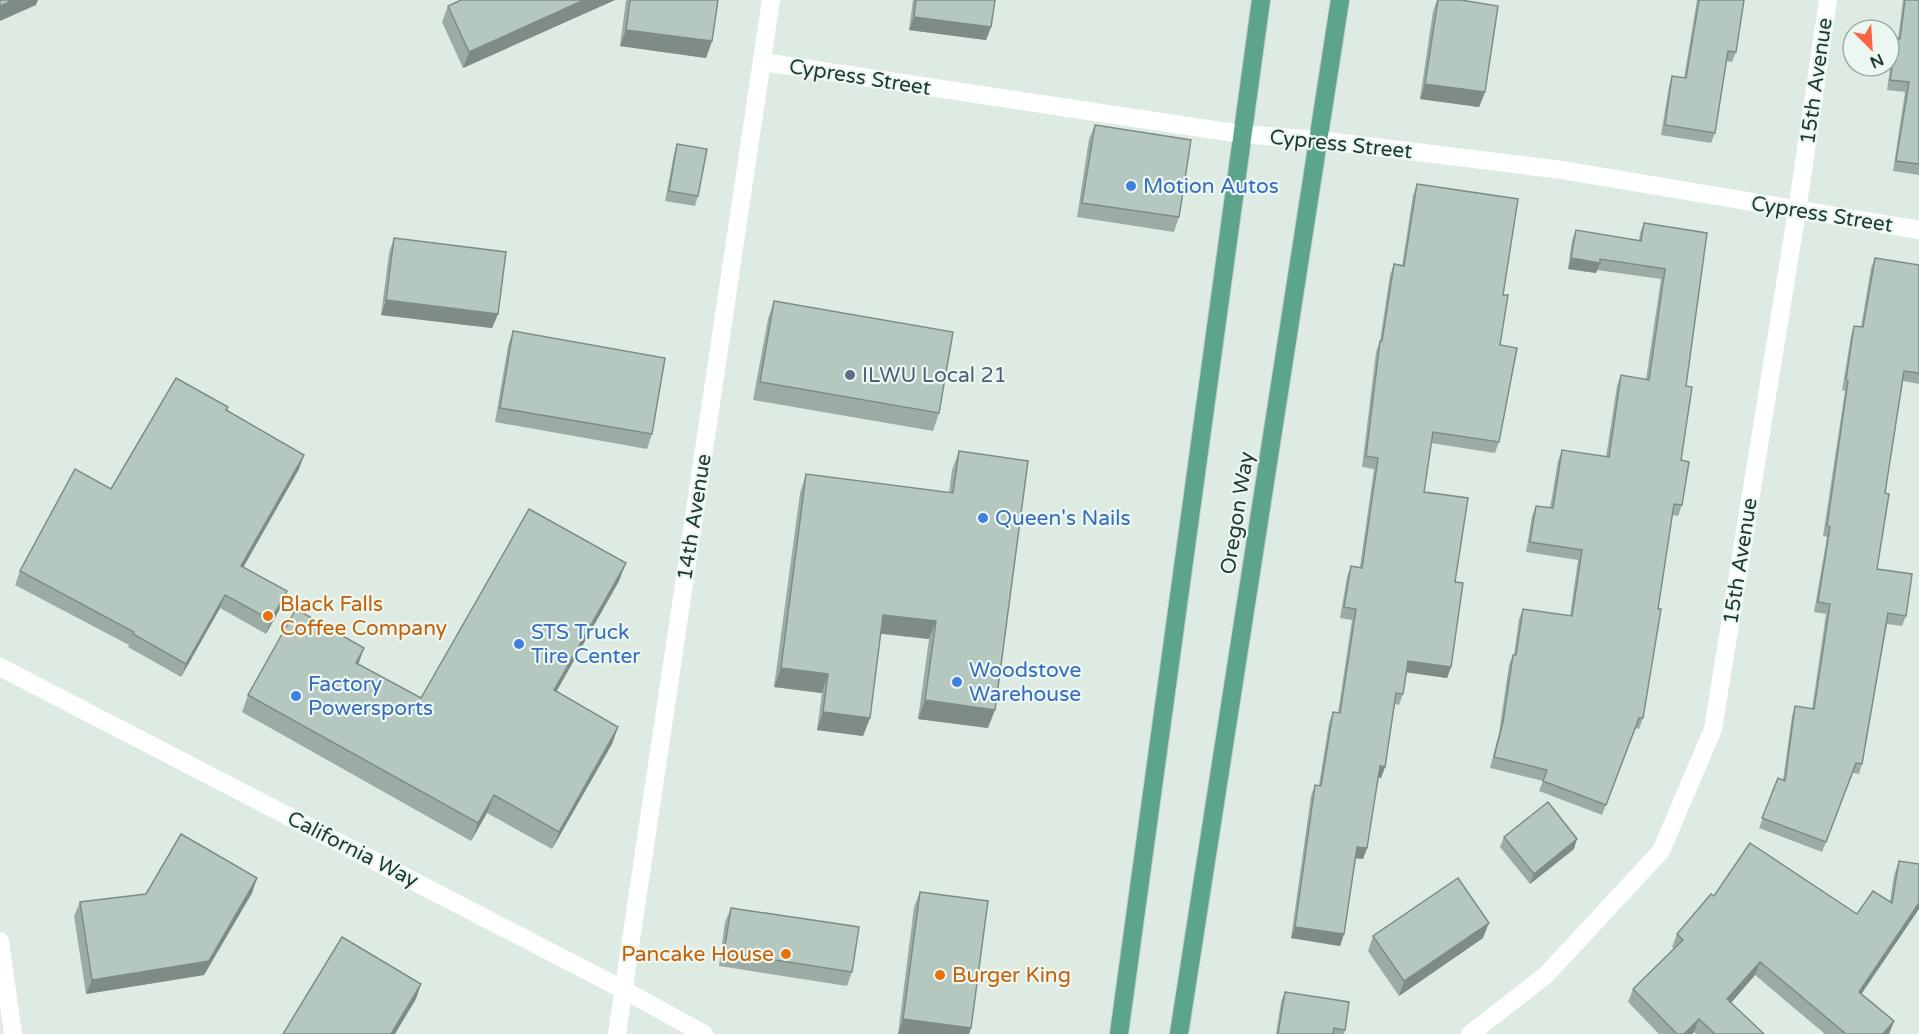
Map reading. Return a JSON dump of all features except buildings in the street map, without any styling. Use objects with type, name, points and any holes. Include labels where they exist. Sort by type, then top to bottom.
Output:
[{"type":"main road","points":[[1119,1034],[1261,0]]},
{"type":"main road","name":"Oregon Way","points":[[1179,1034],[1340,0]]},
{"type":"street","name":"14th Avenue","points":[[618,1034],[622,989],[771,0]]},
{"type":"street","name":"15th Avenue","points":[[1470,1034],[1546,975],[1661,851],[1713,729],[1797,211],[1828,0]]},
{"type":"street","name":"Cypress Street","points":[[763,63],[1241,134],[1319,140],[1563,170],[1919,230]]},
{"type":"street","name":"California Way","points":[[0,667],[622,989],[704,1034]]},
{"type":"street","points":[[0,940],[13,1034]]},
{"type":"place","name":"Motion Autos","points":[[1131,186]]},
{"type":"place","name":"ILWU Local 21","points":[[850,375]]},
{"type":"place","name":"Queen's Nails","points":[[983,518]]},
{"type":"place","name":"Black Falls Coffee Company","points":[[268,616]]},
{"type":"place","name":"STS Truck Tire Center","points":[[519,644]]},
{"type":"place","name":"Woodstove Warehouse","points":[[957,682]]},
{"type":"place","name":"Factory Powersports","points":[[296,696]]},
{"type":"place","name":"Pancake House","points":[[786,954]]},
{"type":"place","name":"Burger King","points":[[940,975]]}]
